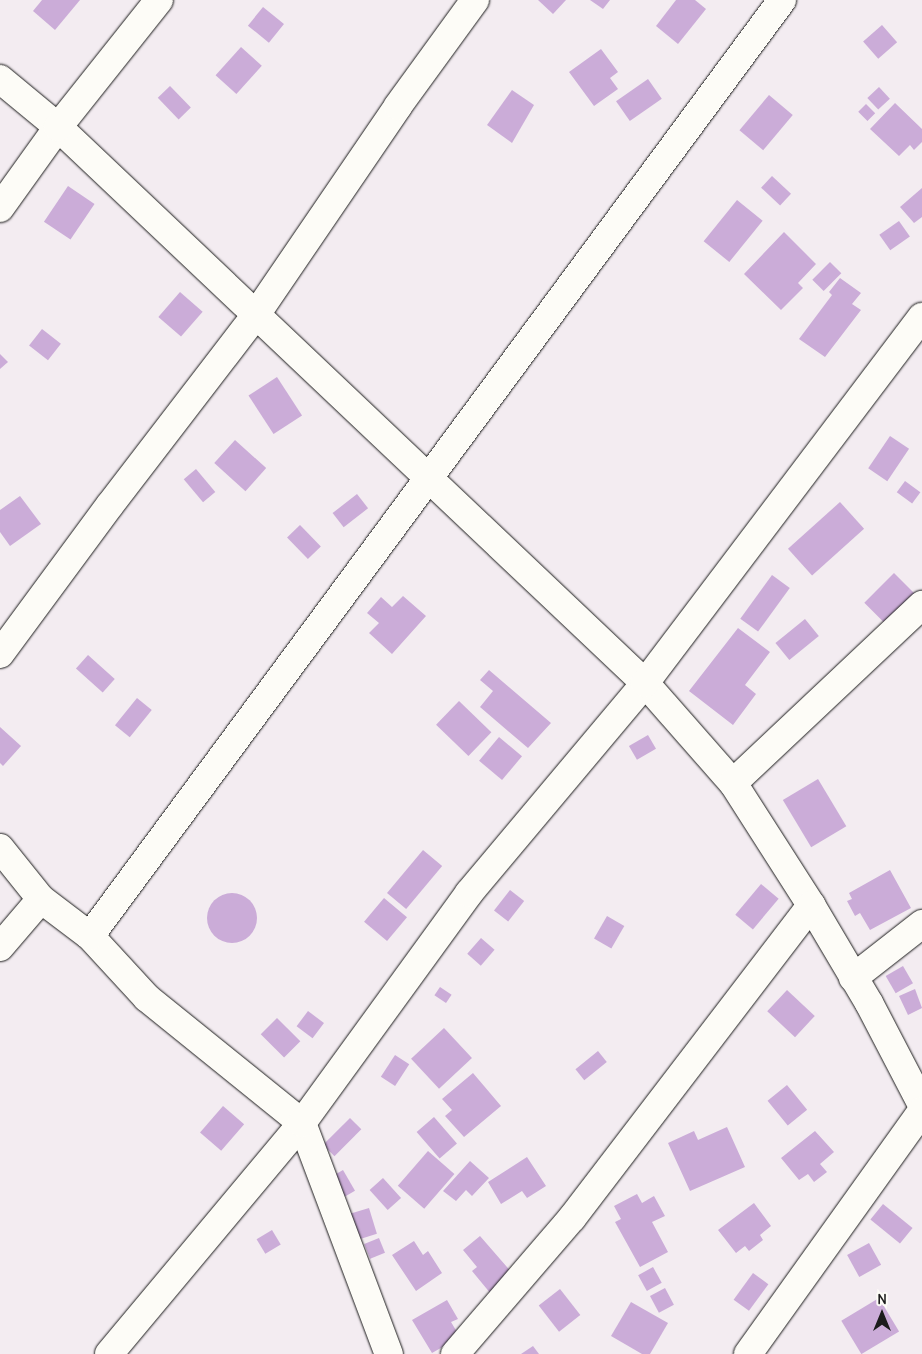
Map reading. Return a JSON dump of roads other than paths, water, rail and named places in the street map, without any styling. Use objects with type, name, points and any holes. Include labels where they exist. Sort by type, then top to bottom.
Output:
[{"type":"street","points":[[0,208],[58,127],[159,0]]},
{"type":"street","points":[[0,654],[255,316],[398,106],[475,0]]},
{"type":"street","points":[[90,936],[782,0]]},
{"type":"street","points":[[0,79],[58,127],[427,480],[645,684],[732,783],[811,905],[922,1105]]},
{"type":"street","points":[[109,1354],[302,1123],[469,893],[645,684],[922,317]]},
{"type":"street","points":[[732,783],[922,605]]},
{"type":"street","points":[[0,848],[41,899],[90,936],[148,998],[302,1123],[389,1354]]},
{"type":"street","points":[[0,947],[41,899]]},
{"type":"street","points":[[455,1354],[572,1218],[811,905]]},
{"type":"street","points":[[853,978],[922,924]]},
{"type":"street","points":[[748,1354],[922,1112]]}]
